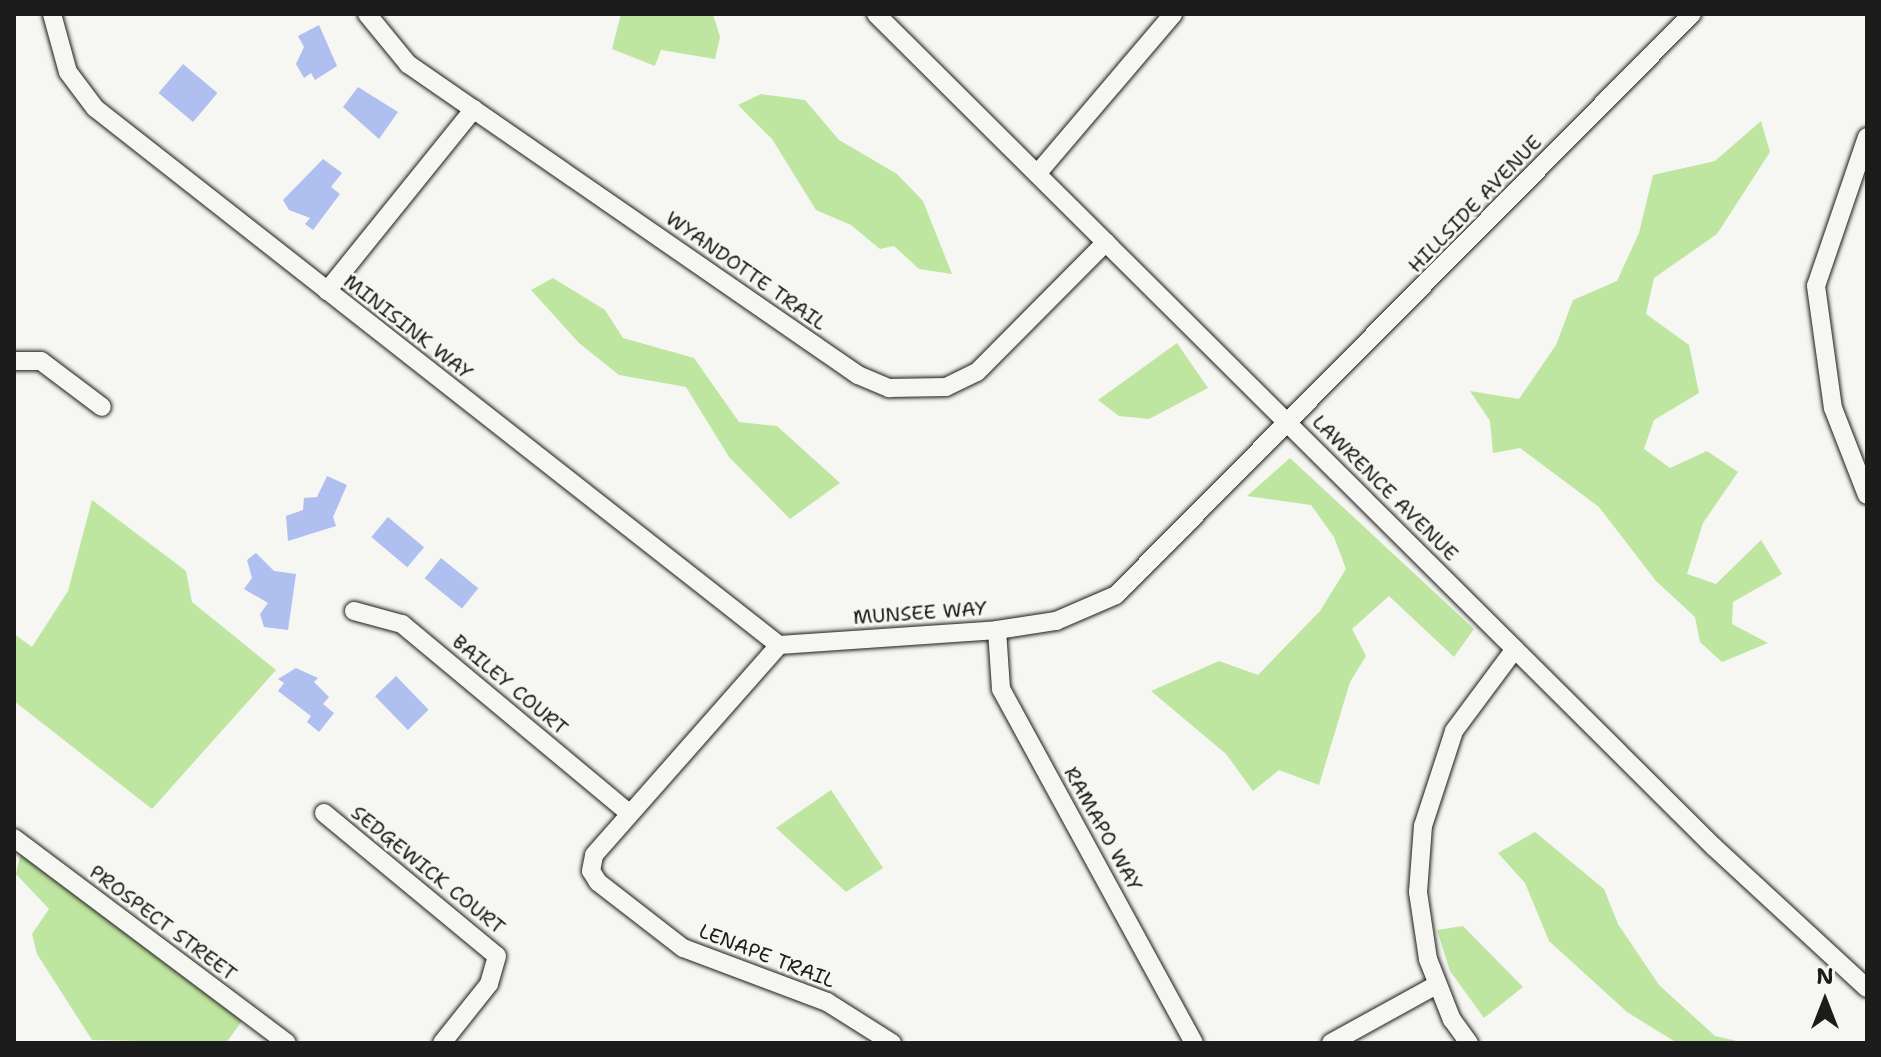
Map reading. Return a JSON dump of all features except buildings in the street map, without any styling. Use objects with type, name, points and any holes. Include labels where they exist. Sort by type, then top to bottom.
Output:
[{"type":"street","name":"MINISINK WAY","points":[[52,14],[68,72],[95,108],[779,645]]},
{"type":"street","name":"WYANDOTTE TRAIL","points":[[367,14],[408,64],[858,375],[889,388],[935,389],[977,372],[1106,242]]},
{"type":"street","name":"LAWRENCE AVENUE","points":[[876,14],[1515,649],[1867,988]]},
{"type":"street","points":[[1037,174],[1173,14]]},
{"type":"street","name":"HILLSIDE AVENUE","points":[[1291,425],[1692,14]]},
{"type":"street","points":[[327,291],[474,109]]},
{"type":"street","points":[[1867,137],[1816,286],[1833,408],[1867,495]]},
{"type":"street","points":[[14,361],[41,361],[102,407]]},
{"type":"street","name":"MUNSEE WAY","points":[[779,645],[997,630],[1056,621],[1116,595],[1291,425]]},
{"type":"street","name":"BAILEY COURT","points":[[354,611],[402,624],[628,812]]},
{"type":"street","name":"RAMAPO WAY","points":[[997,630],[1001,689],[1194,1043]]},
{"type":"street","points":[[628,812],[779,645]]},
{"type":"street","points":[[1469,1043],[1436,985],[1418,892],[1427,804],[1454,731],[1515,649]]},
{"type":"street","name":"LENAPE TRAIL","points":[[628,812],[594,855],[593,875],[683,948],[827,1002],[892,1043]]},
{"type":"street","name":"SEDGEWICK COURT","points":[[324,813],[497,956],[489,984],[442,1043]]},
{"type":"street","name":"PROSPECT STREET","points":[[14,838],[287,1043]]},
{"type":"street","points":[[1331,1043],[1436,985]]},
{"type":"green space","points":[[621,14],[713,14],[720,37],[715,59],[661,50],[655,66],[612,49]]},
{"type":"green space","points":[[761,94],[805,100],[839,140],[897,174],[923,201],[952,274],[919,269],[894,246],[880,249],[851,225],[816,210],[772,139],[738,105]]},
{"type":"green space","points":[[1761,121],[1770,152],[1717,234],[1654,278],[1646,314],[1689,345],[1699,393],[1654,420],[1644,449],[1670,468],[1707,451],[1738,472],[1703,523],[1687,574],[1716,584],[1761,540],[1782,574],[1733,602],[1732,624],[1768,643],[1722,662],[1700,642],[1695,617],[1656,581],[1599,507],[1520,448],[1493,453],[1490,421],[1470,391],[1519,399],[1556,345],[1573,300],[1617,281],[1639,233],[1653,175],[1715,161]]},
{"type":"green space","points":[[553,278],[605,310],[623,338],[694,358],[739,422],[777,426],[840,483],[790,519],[729,457],[686,387],[619,375],[579,343],[531,290]]},
{"type":"green space","points":[[1177,343],[1208,388],[1149,419],[1119,416],[1098,400]]},
{"type":"green space","points":[[1290,458],[1474,629],[1454,657],[1389,596],[1352,629],[1366,656],[1350,682],[1319,785],[1279,770],[1253,791],[1226,754],[1151,691],[1219,661],[1258,675],[1320,611],[1346,569],[1334,537],[1311,505],[1247,496]]},
{"type":"green space","points":[[92,500],[186,571],[192,602],[276,670],[152,809],[14,701],[14,634],[32,647],[68,591]]},
{"type":"green space","points":[[831,790],[883,868],[846,892],[776,828]]},
{"type":"green space","points":[[1535,832],[1604,889],[1618,924],[1659,985],[1715,1036],[1746,1043],[1677,1043],[1627,1012],[1549,941],[1525,883],[1498,853]]},
{"type":"green space","points":[[21,852],[242,1021],[226,1043],[92,1040],[37,954],[32,934],[49,909],[16,874]]},
{"type":"green space","points":[[1463,926],[1523,987],[1484,1018],[1450,971],[1437,930]]}]
